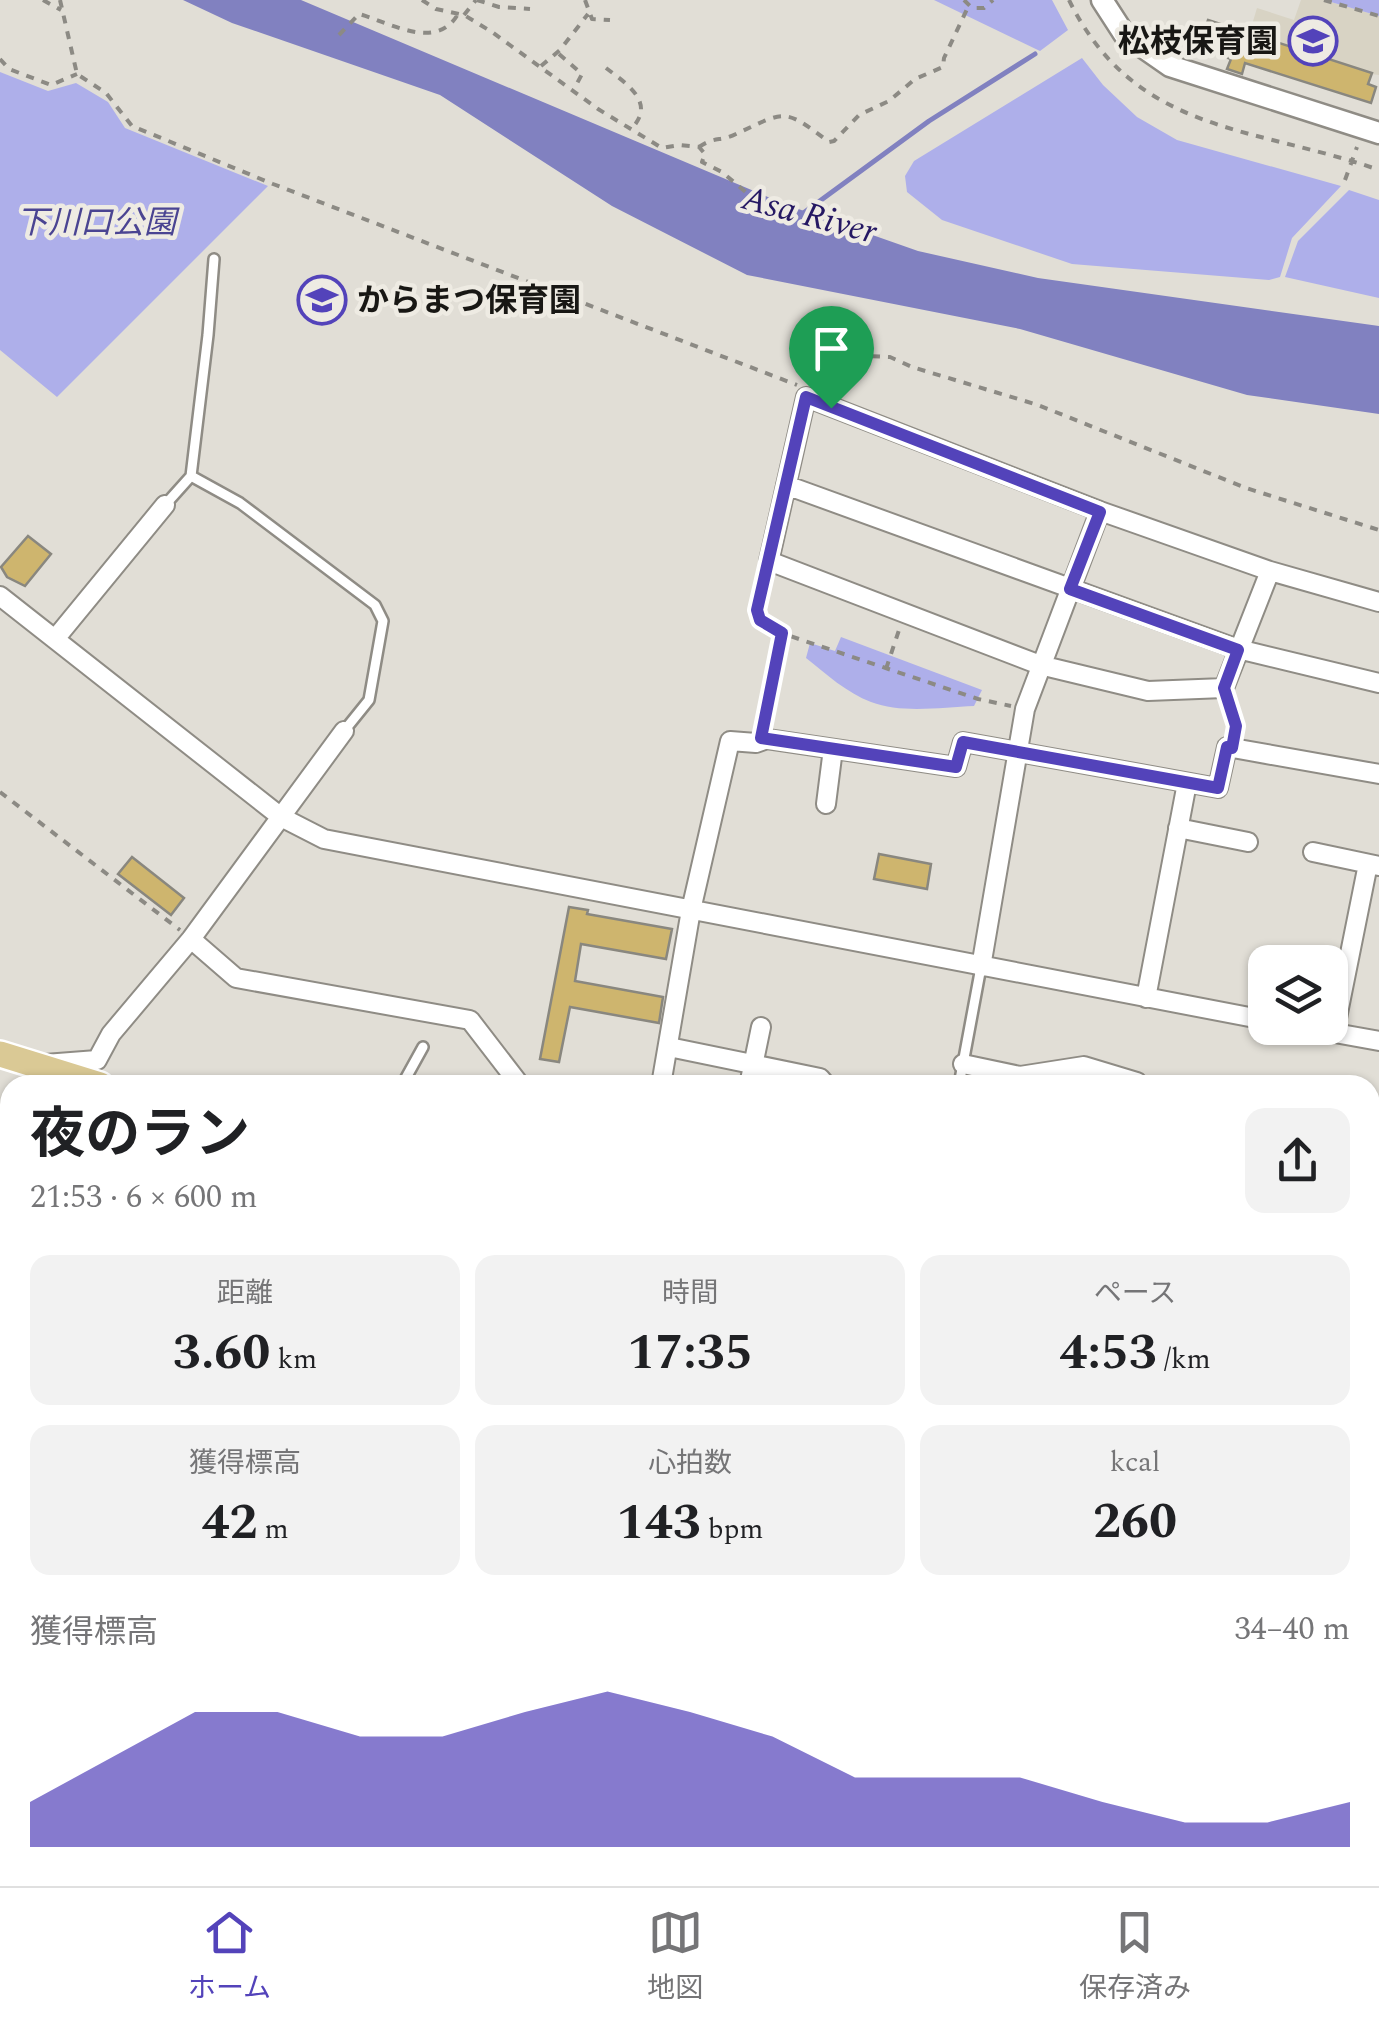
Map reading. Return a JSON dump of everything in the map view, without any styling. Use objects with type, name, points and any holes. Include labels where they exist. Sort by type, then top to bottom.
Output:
[{"type":"main road","points":[[0,1054],[64,1075]]},
{"type":"street","points":[[1102,0],[1124,34],[1170,66],[1370,135]]},
{"type":"street","points":[[1270,571],[1224,688],[1148,691],[1040,665],[769,561],[806,397],[1100,512],[1270,571],[1379,602]]},
{"type":"street","points":[[786,485],[1238,650],[1379,683]]},
{"type":"street","points":[[55,639],[165,505]]},
{"type":"street","points":[[981,967],[1025,708],[1100,512]]},
{"type":"street","points":[[0,596],[281,817],[324,839],[1248,1017]]},
{"type":"street","points":[[28,1065],[97,1060],[137,999],[191,938],[344,731]]},
{"type":"street","points":[[663,1075],[692,910],[730,741],[756,743],[761,738],[956,767],[963,742],[1218,788],[1227,747],[1379,774]]},
{"type":"street","points":[[826,804],[833,749]]},
{"type":"street","points":[[1146,998],[1186,782]]},
{"type":"street","points":[[1178,828],[1248,842]]},
{"type":"street","points":[[1313,852],[1374,865],[1348,974]]},
{"type":"street","points":[[191,938],[236,978],[470,1020],[512,1075]]},
{"type":"street","points":[[751,1075],[761,1027]]},
{"type":"street","points":[[1348,1035],[1379,1041]]},
{"type":"street","points":[[669,1046],[806,1075]]},
{"type":"street","points":[[963,1064],[1015,1075]]},
{"type":"street","points":[[1026,1075],[1084,1066],[1114,1075]]},
{"type":"lane","points":[[165,505],[191,476],[214,259]]},
{"type":"lane","points":[[191,476],[240,503],[375,605],[383,620],[369,700],[344,731]]},
{"type":"lane","points":[[961,1075],[981,967]]},
{"type":"lane","points":[[408,1075],[423,1047]]},
{"type":"path","points":[[44,0],[63,11]]},
{"type":"path","points":[[60,0],[77,74],[106,92],[132,126],[798,386],[806,397]]},
{"type":"path","points":[[422,0],[492,32],[572,92],[662,148],[699,148],[712,138],[727,138],[776,115],[798,118],[829,142],[834,141],[859,115],[889,101],[915,79],[943,67],[969,5]]},
{"type":"path","points":[[339,35],[359,14],[396,28],[424,32],[452,24],[476,0],[530,9]]},
{"type":"path","points":[[586,0],[592,18],[610,20]]},
{"type":"path","points":[[964,0],[984,8],[993,0]]},
{"type":"path","points":[[1069,0],[1084,31],[1112,64],[1150,96],[1230,128],[1379,170]]},
{"type":"path","points":[[1324,0],[1379,16]]},
{"type":"path","points":[[540,67],[558,53],[588,14]]},
{"type":"path","points":[[558,53],[582,74],[572,92]]},
{"type":"path","points":[[0,59],[9,69],[51,85],[77,74]]},
{"type":"path","points":[[606,68],[643,105],[641,118],[633,128]]},
{"type":"path","points":[[1345,180],[1352,161],[1370,135]]},
{"type":"path","points":[[699,148],[706,154],[702,162],[722,172],[748,194]]},
{"type":"path","points":[[831,408],[855,370],[869,356],[890,357],[1038,405],[1246,488],[1379,530]]},
{"type":"path","points":[[769,561],[757,610],[760,620],[782,633],[978,699],[1025,708]]},
{"type":"path","points":[[886,668],[904,613]]},
{"type":"path","points":[[761,738],[782,633]]},
{"type":"path","points":[[1224,688],[1236,726],[1232,748]]},
{"type":"path","points":[[0,792],[191,938]]},
{"type":"shaded area","name":"松枝保育園","points":[[1301,0],[1324,0],[1379,16],[1379,75],[1371,74],[1363,101],[1241,61],[1257,8],[1294,20]]},
{"type":"green space","points":[[934,0],[1052,0],[1068,30],[1040,51]]},
{"type":"green space","points":[[1324,0],[1379,0],[1379,16]]},
{"type":"green space","points":[[1082,58],[1103,85],[1137,117],[1177,140],[1341,186],[1292,238],[1280,277],[1269,280],[1072,264],[942,220],[907,192],[905,176],[914,161]]},
{"type":"green space","name":"下川口公園","points":[[0,72],[48,91],[76,83],[108,102],[125,128],[268,186],[57,397],[0,350]]},
{"type":"green space","points":[[1349,190],[1379,200],[1379,298],[1285,277],[1298,241]]},
{"type":"green space","points":[[841,637],[982,690],[974,706],[909,709],[871,702],[806,658],[810,643],[835,651]]},
{"type":"water","name":"Asa River","points":[[183,0],[301,0],[787,205],[918,251],[1038,278],[1379,326],[1379,414],[1247,395],[1020,329],[747,275],[612,206],[440,95],[232,23]]},
{"type":"building","points":[[1208,20],[1372,73],[1368,84],[1376,87],[1371,103],[1245,63],[1242,74],[1227,69],[1231,59],[1199,47]]},
{"type":"building","points":[[28,536],[51,554],[25,586],[7,577],[1,567]]},
{"type":"building","points":[[879,854],[931,864],[927,889],[874,879]]},
{"type":"building","points":[[132,857],[184,898],[171,915],[118,874]]},
{"type":"building","points":[[569,907],[588,910],[587,914],[672,929],[666,959],[581,944],[575,981],[663,997],[659,1023],[570,1007],[559,1062],[540,1059]]},
{"type":"waterway","name":"Asa River","points":[[802,214],[929,121],[1035,54]]},
{"type":"place","name":"松枝保育園","points":[[1313,41]]},
{"type":"place","name":"からまつ保育園","points":[[322,300]]},
{"type":"route","points":[[806,397],[831,408],[1100,512],[1070,589],[1238,650],[1224,688],[1236,726],[1218,788],[963,742],[956,767],[761,738],[782,633],[760,620],[757,610],[806,397]]}]
